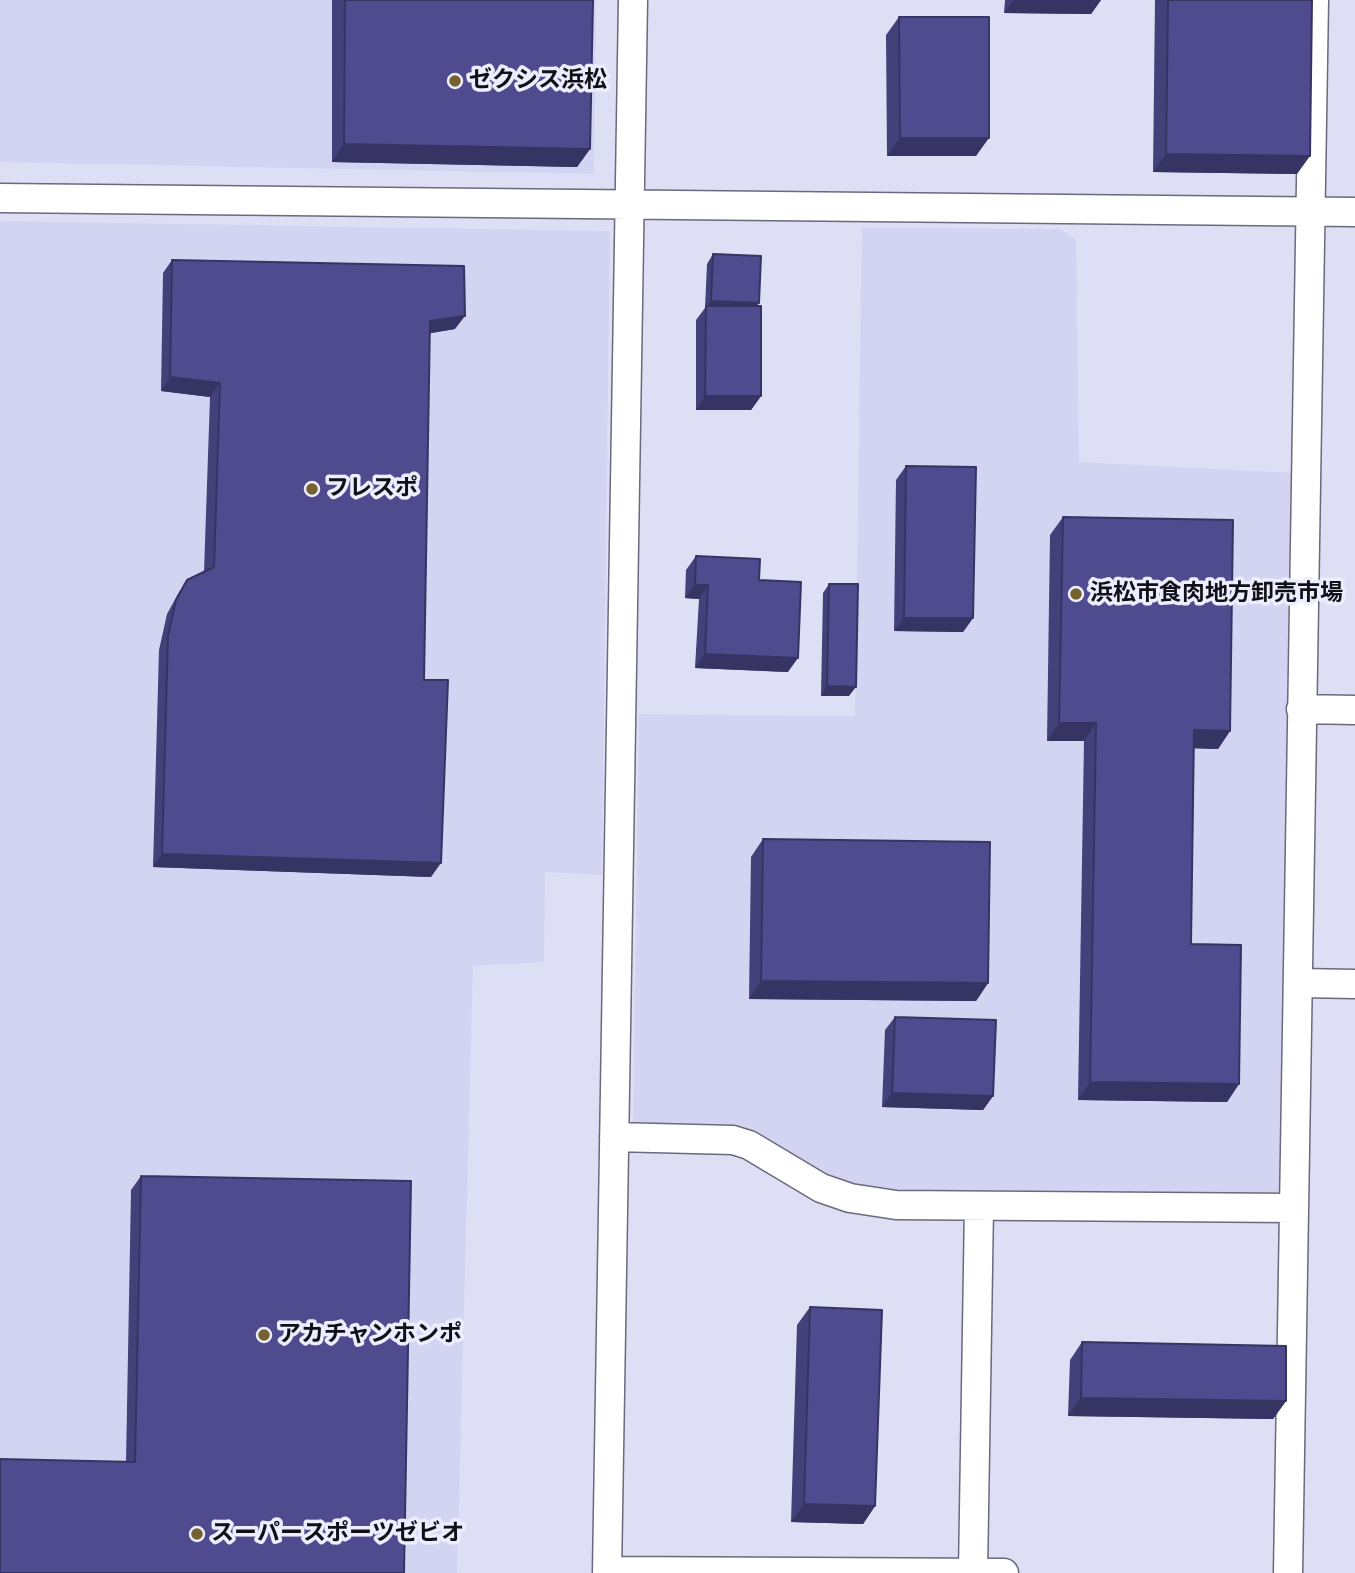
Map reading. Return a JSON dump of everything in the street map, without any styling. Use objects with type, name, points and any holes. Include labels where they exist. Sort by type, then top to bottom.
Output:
[{"type":"street","points":[[633,0],[608,1572],[1004,1573]]},
{"type":"street","points":[[1288,1573],[1293,1208],[1300,983],[1301,709],[1314,0]]},
{"type":"street","points":[[0,198],[1355,212]]},
{"type":"street","points":[[1301,709],[1355,710]]},
{"type":"street","points":[[1300,983],[1355,984]]},
{"type":"street","points":[[614,1137],[733,1140],[749,1145],[821,1188],[850,1198],[896,1205],[1293,1208]]},
{"type":"street","points":[[973,1572],[979,1207]]},
{"type":"shaded area","points":[[0,0],[596,0],[594,174],[0,162]]},
{"type":"shaded area","points":[[0,221],[610,231],[602,875],[545,872],[544,962],[473,966],[457,1573],[0,1573]]},
{"type":"shaded area","name":"浜松市食肉地方卸売市場","points":[[862,228],[1060,229],[1076,240],[1079,462],[1296,473],[1286,1194],[874,1190],[633,1125],[639,714],[855,716]]},
{"type":"building","name":"ゼクシス浜松","points":[[345,0],[593,0],[590,149],[344,144]]},
{"type":"building","points":[[1168,0],[1312,0],[1310,156],[1166,154]]},
{"type":"building","points":[[899,17],[989,17],[989,138],[900,138]]},
{"type":"building","points":[[713,254],[761,256],[759,303],[711,301]]},
{"type":"building","name":"フレスポ","points":[[172,260],[464,266],[465,316],[430,321],[424,680],[448,680],[441,863],[162,854],[168,636],[176,600],[187,580],[214,567],[220,383],[170,377]]},
{"type":"building","points":[[706,306],[761,306],[761,396],[705,396]]},
{"type":"building","points":[[906,466],[976,467],[973,618],[904,618]]},
{"type":"building","points":[[1063,517],[1233,520],[1230,731],[1194,730],[1191,944],[1241,945],[1239,1084],[1090,1082],[1096,723],[1059,723]]},
{"type":"building","points":[[696,556],[760,559],[759,580],[801,582],[798,658],[705,654],[708,585],[695,585]]},
{"type":"building","points":[[829,584],[858,584],[856,687],[827,686]]},
{"type":"building","points":[[763,839],[990,842],[988,983],[761,981]]},
{"type":"building","points":[[895,1017],[996,1020],[993,1096],[892,1093]]},
{"type":"building","name":"アカチャンホンポ","points":[[141,1176],[411,1181],[404,1573],[0,1573],[0,1459],[135,1462]]},
{"type":"building","points":[[810,1307],[882,1310],[875,1506],[804,1504]]},
{"type":"building","points":[[1082,1342],[1286,1346],[1286,1401],[1081,1398]]},
{"type":"place","name":"ゼクシス浜松","points":[[455,81]]},
{"type":"place","name":"フレスポ","points":[[312,489]]},
{"type":"place","name":"浜松市食肉地方卸売市場","points":[[1076,594]]},
{"type":"place","name":"アカチャンホンポ","points":[[264,1335]]},
{"type":"place","name":"スーパースポーツゼビオ","points":[[197,1534]]}]
